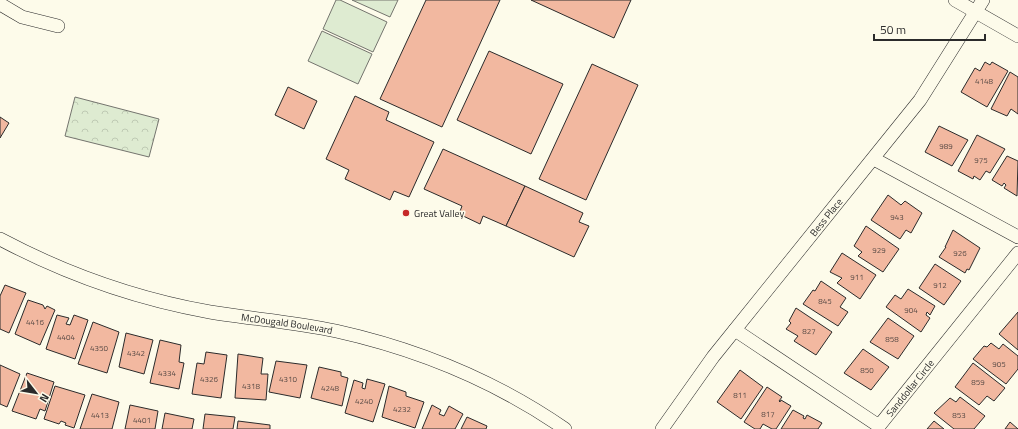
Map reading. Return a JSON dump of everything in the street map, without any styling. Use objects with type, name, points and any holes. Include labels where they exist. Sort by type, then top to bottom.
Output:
[{"type":"street","points":[[955,0],[1018,36]]},
{"type":"street","name":"Bess Place","points":[[662,429],[713,357],[920,100],[983,0]]},
{"type":"street","points":[[0,4],[22,17],[58,26]]},
{"type":"street","points":[[874,159],[1018,237]]},
{"type":"street","name":"McDougald Boulevard","points":[[0,239],[68,272],[114,288],[162,302],[211,312],[296,323],[336,331],[413,353],[487,384],[522,402],[566,429]]},
{"type":"street","name":"Sanddollar Circle","points":[[735,330],[879,426],[1018,253]]},
{"type":"green space","points":[[336,0],[340,0],[387,22],[373,52],[323,29]]},
{"type":"green space","points":[[352,0],[398,0],[390,17]]},
{"type":"green space","points":[[322,31],[372,54],[358,84],[308,61]]},
{"type":"green space","points":[[75,97],[159,119],[149,157],[65,136]]},
{"type":"building","points":[[426,0],[500,0],[442,127],[380,99]]},
{"type":"building","points":[[531,0],[631,0],[614,38]]},
{"type":"building","points":[[489,51],[563,84],[531,154],[457,120]]},
{"type":"building","points":[[985,62],[990,65],[992,62],[1008,71],[987,107],[961,92],[975,68],[980,71]]},
{"type":"building","points":[[592,64],[638,85],[586,200],[539,179]]},
{"type":"building","points":[[1010,72],[1018,77],[1018,114],[1011,109],[1007,116],[991,109]]},
{"type":"building","points":[[288,87],[317,101],[304,129],[275,115]]},
{"type":"building","points":[[355,96],[389,112],[386,120],[434,142],[409,197],[394,191],[390,200],[345,179],[349,170],[326,159]]},
{"type":"building","points":[[0,117],[9,123],[0,138]]},
{"type":"building","points":[[939,126],[968,140],[952,166],[925,152]]},
{"type":"building","points":[[977,135],[1005,149],[990,173],[986,171],[980,180],[974,176],[973,179],[958,171]]},
{"type":"building","points":[[443,149],[525,186],[506,226],[483,216],[480,224],[459,214],[462,206],[424,189]]},
{"type":"building","points":[[1007,156],[1018,161],[1017,196],[1004,188],[1006,185],[1004,183],[1002,186],[992,180]]},
{"type":"building","points":[[525,186],[583,213],[579,222],[589,226],[574,257],[506,226]]},
{"type":"building","points":[[888,195],[901,205],[905,201],[922,213],[911,233],[906,230],[900,239],[871,220]]},
{"type":"building","points":[[866,226],[899,249],[883,272],[858,256],[862,252],[854,246]]},
{"type":"building","points":[[953,230],[980,248],[969,270],[967,269],[965,273],[939,257],[946,247]]},
{"type":"building","points":[[842,253],[876,275],[860,299],[837,283],[842,278],[830,272]]},
{"type":"building","points":[[935,264],[961,281],[944,305],[919,288]]},
{"type":"building","points":[[821,281],[846,298],[840,307],[848,312],[838,326],[803,304],[813,290],[815,291]]},
{"type":"building","points":[[5,285],[26,293],[9,333],[0,329],[0,296]]},
{"type":"building","points":[[908,289],[935,306],[930,315],[927,312],[926,315],[930,318],[921,332],[886,307],[895,295],[901,299]]},
{"type":"building","points":[[28,300],[43,305],[45,309],[47,306],[55,310],[40,345],[15,334]]},
{"type":"building","points":[[796,308],[832,332],[816,355],[794,341],[798,336],[786,329],[791,323],[789,321]]},
{"type":"building","points":[[1018,312],[1018,350],[999,334]]},
{"type":"building","points":[[57,315],[69,318],[66,324],[70,325],[74,315],[88,320],[75,359],[46,349]]},
{"type":"building","points":[[888,318],[914,336],[898,359],[870,342]]},
{"type":"building","points":[[93,322],[119,332],[107,373],[78,364]]},
{"type":"building","points":[[126,333],[153,340],[144,374],[119,367]]},
{"type":"building","points":[[160,340],[181,345],[179,362],[184,363],[179,389],[150,383]]},
{"type":"building","points":[[991,343],[999,349],[1003,344],[1018,356],[1018,369],[1006,384],[973,359],[984,346],[987,347]]},
{"type":"building","points":[[863,349],[889,367],[871,390],[844,373]]},
{"type":"building","points":[[206,352],[227,355],[221,398],[192,394],[197,363],[204,364]]},
{"type":"building","points":[[238,354],[263,358],[261,374],[268,374],[266,400],[235,398]]},
{"type":"building","points":[[276,361],[307,365],[300,398],[269,392]]},
{"type":"building","points":[[973,363],[1005,388],[994,401],[987,396],[979,405],[955,387]]},
{"type":"building","points":[[0,365],[20,374],[7,407],[0,404]]},
{"type":"building","points":[[319,367],[341,372],[341,376],[348,378],[342,406],[311,398]]},
{"type":"building","points":[[740,370],[763,387],[741,419],[717,402]]},
{"type":"building","points":[[27,373],[54,382],[45,411],[40,409],[36,419],[12,411]]},
{"type":"building","points":[[367,379],[385,384],[373,422],[345,413],[354,380],[363,383],[362,388],[365,389]]},
{"type":"building","points":[[55,386],[85,395],[74,428],[65,425],[66,423],[61,421],[59,424],[44,419]]},
{"type":"building","points":[[389,386],[406,392],[406,396],[424,402],[415,428],[382,417]]},
{"type":"building","points":[[767,387],[782,397],[779,401],[780,402],[781,400],[791,406],[776,429],[772,429],[763,424],[760,429],[755,429],[744,422]]},
{"type":"building","points":[[92,394],[119,402],[112,429],[80,429]]},
{"type":"building","points":[[960,397],[985,416],[974,429],[954,429],[934,413],[950,398],[956,402]]},
{"type":"building","points":[[130,405],[158,411],[155,429],[125,429]]},
{"type":"building","points":[[432,405],[441,410],[439,414],[444,416],[449,406],[463,414],[455,429],[422,429]]},
{"type":"building","points":[[793,410],[804,416],[803,418],[805,419],[807,415],[822,423],[818,429],[781,429]]},
{"type":"building","points":[[165,413],[194,419],[192,429],[162,429]]},
{"type":"building","points":[[205,414],[235,417],[233,429],[203,429]]},
{"type":"building","points":[[467,417],[487,426],[486,429],[461,429]]},
{"type":"building","points":[[238,421],[270,425],[270,429],[237,429]]},
{"type":"building","points":[[934,421],[944,429],[927,429]]},
{"type":"building","points":[[1010,422],[1018,429],[1005,429]]},
{"type":"place","name":"Great Valley","points":[[406,213]]}]
